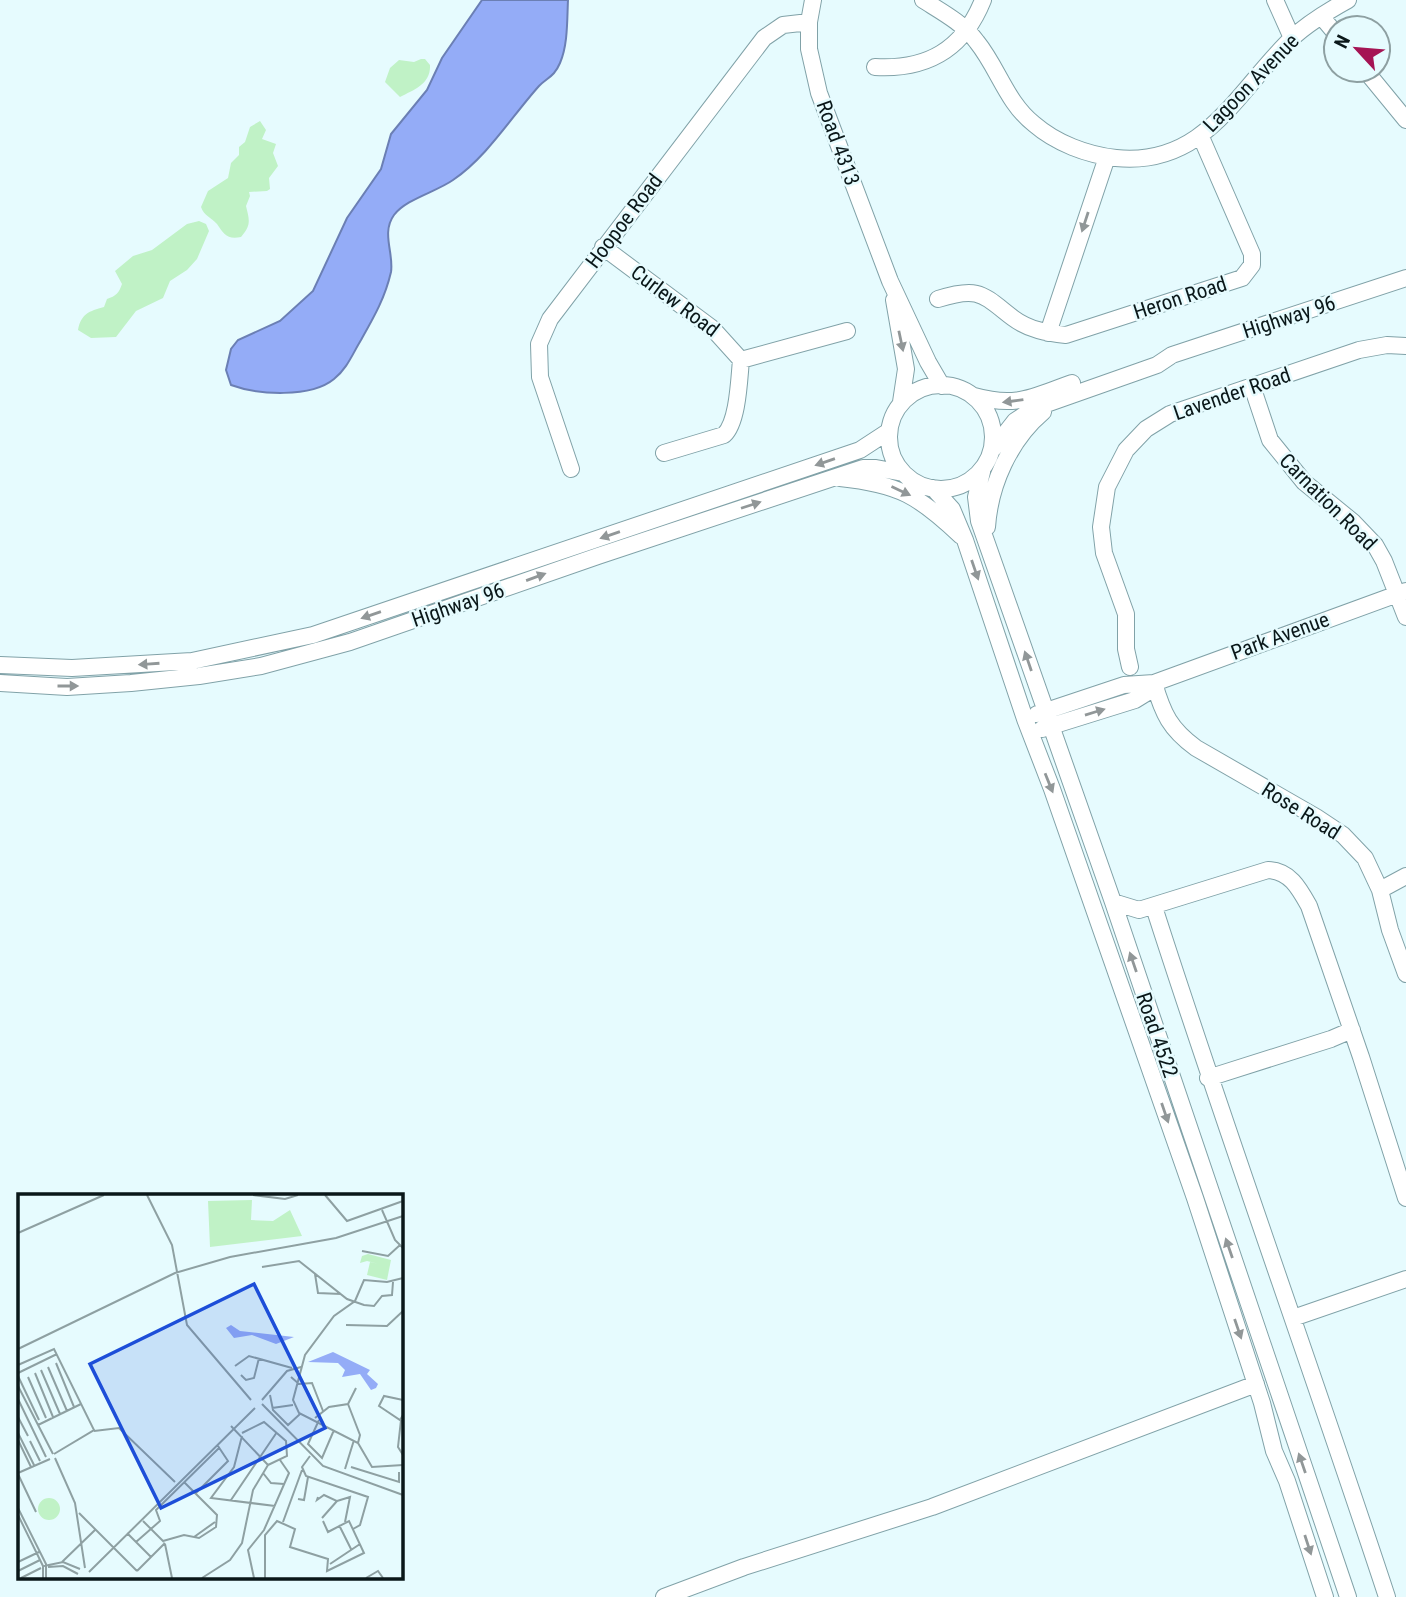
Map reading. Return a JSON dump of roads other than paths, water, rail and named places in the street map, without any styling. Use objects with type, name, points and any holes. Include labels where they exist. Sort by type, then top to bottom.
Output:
[{"type":"street","name":"Road 4313","points":[[813,0],[809,22],[809,49],[819,93],[890,281],[942,386]]},
{"type":"street","name":"Lagoon Avenue","points":[[923,0],[968,30],[985,53],[1015,105],[1034,124],[1076,149],[1107,157],[1135,158],[1181,148],[1201,136],[1292,38],[1348,0]]},
{"type":"street","points":[[875,67],[892,68],[920,64],[956,43],[968,30],[983,0]]},
{"type":"street","points":[[1275,0],[1292,38]]},
{"type":"street","name":"Hoopoe Road","points":[[571,469],[540,377],[540,344],[550,319],[764,38],[783,25],[809,22]]},
{"type":"street","points":[[1376,84],[1406,120]]},
{"type":"street","name":"Heron Road","points":[[938,299],[957,292],[973,292],[988,297],[1015,319],[1048,333],[1066,335],[1242,278],[1253,260],[1252,254],[1201,136]]},
{"type":"street","points":[[1048,333],[1107,157]]},
{"type":"street","name":"Curlew Road","points":[[603,247],[713,329],[741,360]]},
{"type":"street","name":"Highway 96","points":[[974,396],[998,403],[1018,402],[1153,356],[1172,355],[1406,278]]},
{"type":"street","name":"Road 4313","points":[[890,281],[906,369],[901,402]]},
{"type":"street","points":[[664,453],[723,435],[728,431],[734,415],[741,360],[846,331]]},
{"type":"street","name":"Lavender Road","points":[[1130,667],[1126,649],[1126,614],[1108,566],[1102,540],[1103,500],[1112,474],[1135,439],[1170,414],[1359,350],[1406,345]]},
{"type":"street","name":"Highway 96","points":[[993,449],[1015,421],[1035,408],[1157,365],[1172,355]]},
{"type":"street","name":"Carnation Road","points":[[1252,386],[1270,440],[1304,482],[1365,533],[1402,592],[1406,617]]},
{"type":"street","points":[[924,387],[954,387],[974,396],[985,409],[992,424],[993,449],[982,472],[968,483],[951,488],[933,488],[917,483],[903,473],[888,448],[886,433],[892,415],[901,402],[924,387]]},
{"type":"street","points":[[986,540],[993,491],[1012,450],[1022,433],[1059,399]]},
{"type":"street","name":"Highway 96","points":[[0,665],[72,668],[192,661],[313,635],[860,450],[886,433]]},
{"type":"street","name":"Highway 96","points":[[0,683],[67,687],[131,683],[261,666],[350,642],[598,555],[863,468],[903,473]]},
{"type":"street","name":"Road 4522","points":[[982,472],[976,497],[979,521],[1113,902],[1348,1597]]},
{"type":"street","points":[[834,477],[884,484],[903,492],[926,504],[965,540]]},
{"type":"street","name":"Road 4522","points":[[933,488],[952,509],[965,540],[1140,1040],[1256,1384],[1274,1451],[1287,1481],[1325,1597]]},
{"type":"street","name":"Park Avenue","points":[[1028,726],[1124,685],[1154,683],[1402,592]]},
{"type":"street","name":"Park Avenue","points":[[1048,718],[1129,702],[1144,695],[1154,683]]},
{"type":"street","name":"Rose Road","points":[[1154,683],[1164,714],[1180,737],[1316,817],[1343,835],[1365,858],[1380,890],[1390,930],[1406,974]]},
{"type":"street","points":[[1124,685],[1129,702]]},
{"type":"street","points":[[1123,933],[1146,909],[1254,873],[1279,870],[1297,884],[1309,906],[1406,1198]]},
{"type":"street","points":[[1380,890],[1406,876]]},
{"type":"street","points":[[1113,902],[1146,909]]},
{"type":"street","points":[[1146,909],[1293,1318],[1387,1597]]},
{"type":"street","name":"Road 4522","points":[[1208,1078],[1352,1030]]},
{"type":"street","points":[[1293,1318],[1406,1279]]},
{"type":"street","points":[[664,1597],[744,1567],[932,1507],[1256,1384]]},
{"type":"water","points":[[482,0],[568,0],[567,32],[560,63],[555,71],[465,171],[406,204],[394,215],[388,229],[391,272],[386,290],[366,332],[339,375],[324,385],[298,392],[269,393],[231,385],[226,370],[231,349],[238,340],[280,321],[313,291],[347,218],[381,169],[391,134],[427,90],[442,58]]}]
